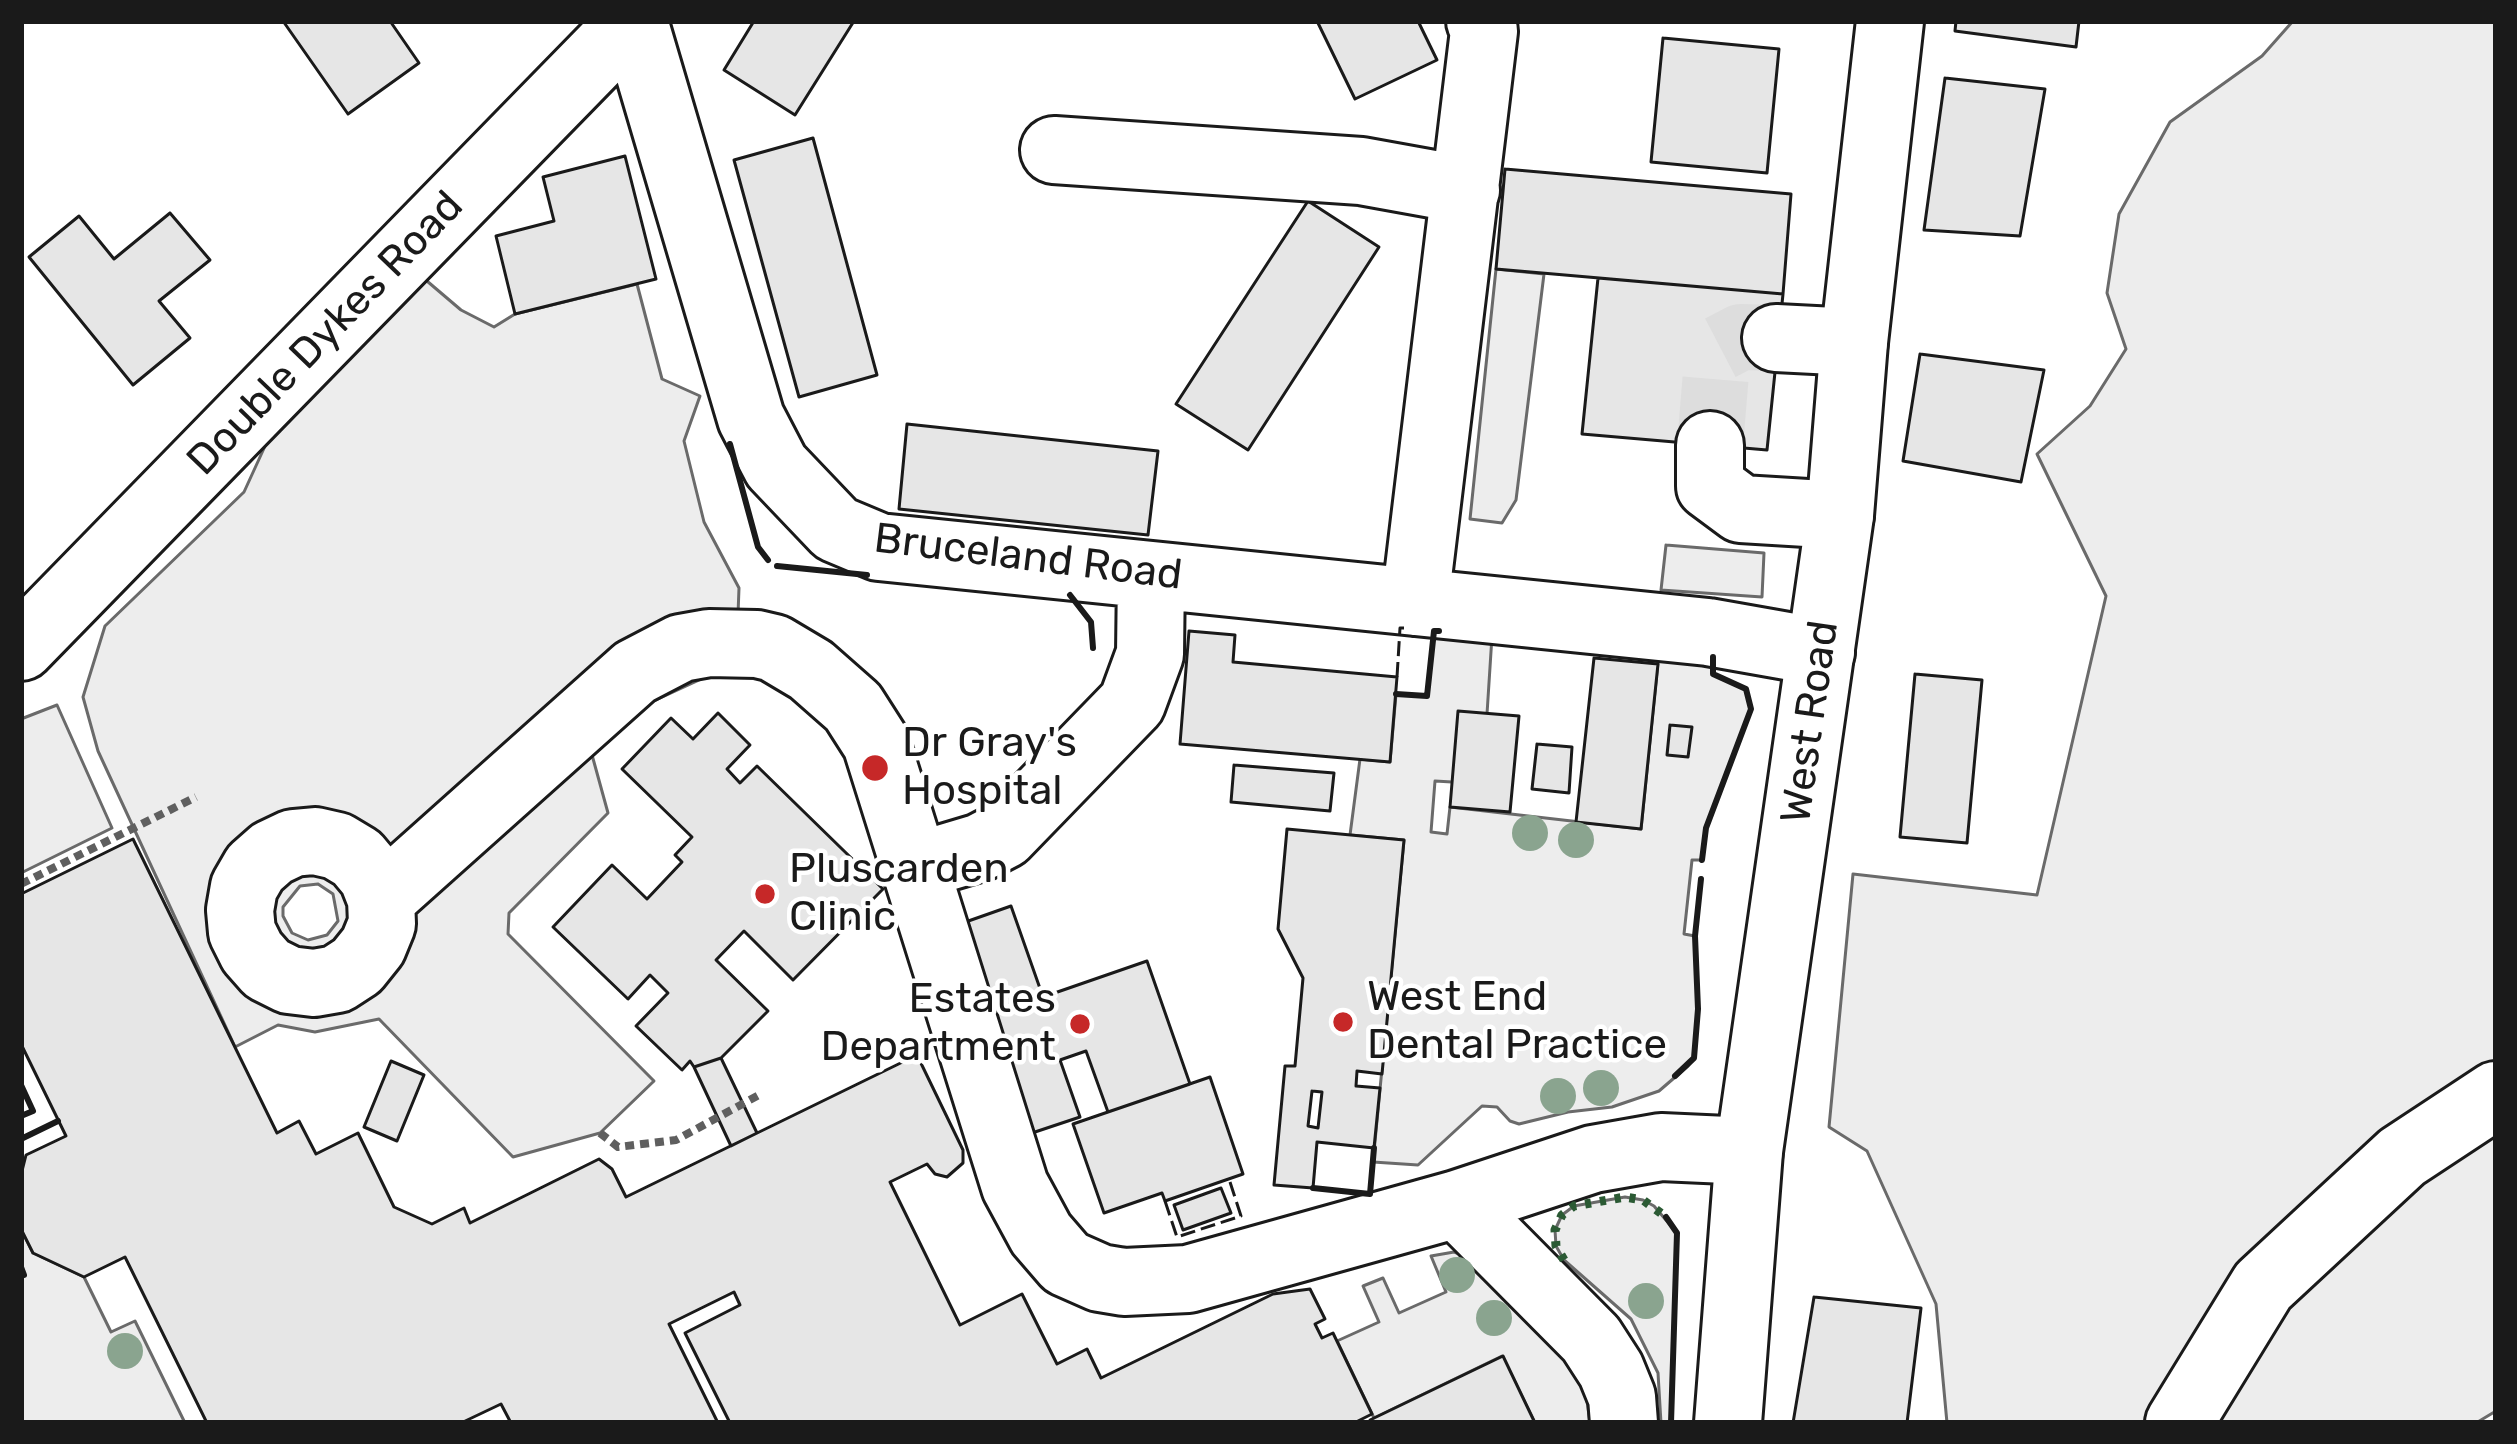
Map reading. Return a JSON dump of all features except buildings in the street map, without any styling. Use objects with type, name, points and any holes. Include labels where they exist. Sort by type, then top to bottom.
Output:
[{"type":"main road","name":"Bruceland Road","points":[[633,21],[746,403],[776,466],[836,530],[880,548],[1708,632],[1821,652]]},
{"type":"main road","name":"Double Dykes Road","points":[[21,647],[633,21]]},
{"type":"main road","points":[[1415,602],[1484,31],[1480,21]]},
{"type":"main road","name":"West Road","points":[[1728,1423],[1749,1151],[1840,515],[1889,21]]},
{"type":"main road","points":[[1054,150],[1361,171],[1466,190]]},
{"type":"main road","points":[[1776,338],[1854,342]]},
{"type":"main road","points":[[1710,445],[1710,486],[1742,508],[1840,515]]},
{"type":"main road","points":[[914,867],[981,847],[1004,835],[1132,703],[1150,654],[1151,575]]},
{"type":"main road","points":[[381,899],[635,672],[681,648],[737,641],[774,648],[811,670],[853,707],[876,743],[1015,1186],[1041,1234],[1066,1263],[1100,1278],[1124,1282],[1188,1280],[1457,1204],[1593,1159],[1661,1147],[1749,1151]]},
{"type":"main road","points":[[2179,1423],[2263,1286],[2402,1157],[2496,1094]]},
{"type":"main road","points":[[1457,1204],[1591,1339],[1622,1397],[1624,1423]]},
{"type":"path","points":[[21,884],[196,797]]},
{"type":"path","points":[[600,1133],[618,1147],[676,1140],[759,1095]]},
{"type":"shaded area","points":[[2293,21],[2496,21],[2496,1411],[2476,1423],[1947,1423],[1936,1304],[1867,1151],[1829,1127],[1853,874],[2037,895],[2106,596],[2037,454],[2090,406],[2126,349],[2107,293],[2119,214],[2170,122],[2262,56]]},
{"type":"shaded area","points":[[1496,269],[1544,274],[1516,500],[1502,523],[1470,519]]},
{"type":"shaded area","points":[[414,270],[461,310],[494,327],[515,314],[637,284],[662,379],[700,396],[684,441],[704,522],[739,588],[737,641],[710,675],[619,717],[589,744],[608,813],[509,913],[508,934],[654,1081],[600,1133],[513,1157],[379,1019],[315,1032],[278,1025],[235,1047],[98,751],[83,697],[105,626],[244,492],[282,409]],"holes":[[[318,884],[333,894],[338,921],[327,935],[308,940],[292,933],[283,907],[300,886]]]},
{"type":"shaded area","points":[[1666,545],[1764,553],[1762,597],[1661,590]]},
{"type":"shaded area","points":[[1434,631],[1492,636],[1487,714],[1452,782],[1435,781],[1431,832],[1447,834],[1450,807],[1641,829],[1659,652],[1713,657],[1713,674],[1746,689],[1751,709],[1706,828],[1702,860],[1692,860],[1684,934],[1695,936],[1698,1009],[1694,1058],[1688,1066],[1659,1091],[1612,1107],[1519,1124],[1497,1107],[1482,1106],[1418,1165],[1373,1162],[1404,840],[1350,835],[1360,759],[1390,762],[1396,694],[1427,695]]},
{"type":"shaded area","points":[[57,705],[112,828],[21,873],[21,719]]},
{"type":"shaded area","points":[[1625,1197],[1654,1206],[1677,1233],[1671,1423],[1661,1423],[1658,1373],[1631,1319],[1564,1260],[1556,1246],[1555,1230],[1562,1215],[1574,1206]]},
{"type":"shaded area","points":[[21,1229],[33,1253],[84,1277],[111,1332],[135,1321],[185,1423],[21,1423]]},
{"type":"shaded area","points":[[1454,1252],[1465,1256],[1568,1352],[1586,1393],[1590,1423],[1535,1423],[1502,1356],[1374,1418],[1337,1341],[1379,1322],[1363,1286],[1383,1278],[1399,1313],[1446,1292],[1431,1256]]},
{"type":"tunnel","points":[[1710,445],[1718,349],[1741,337],[1776,338]]},
{"type":"hedge","points":[[1564,1260],[1556,1246],[1555,1230],[1562,1215],[1574,1206],[1625,1197],[1643,1200],[1666,1217]]},
{"type":"fence","points":[[1397,677],[1400,628],[1404,628]]},
{"type":"fence","points":[[1165,1201],[1177,1237],[1241,1216],[1229,1179]]},
{"type":"wall","points":[[730,444],[758,547],[768,560]]},
{"type":"wall","points":[[777,566],[867,575]]},
{"type":"wall","points":[[1070,595],[1091,622],[1093,648]]},
{"type":"wall","points":[[1396,694],[1427,696],[1434,631],[1439,631]]},
{"type":"wall","points":[[1702,860],[1706,828],[1751,709],[1746,689],[1713,674],[1713,657]]},
{"type":"wall","points":[[1675,1076],[1694,1058],[1695,936],[1701,879]]},
{"type":"wall","points":[[21,1085],[33,1111],[21,1116]]},
{"type":"wall","points":[[21,1139],[58,1121]]},
{"type":"wall","points":[[1313,1188],[1370,1194],[1374,1148]]},
{"type":"wall","points":[[1666,1217],[1677,1233],[1671,1423]]},
{"type":"wall","points":[[21,1267],[24,1275]]},
{"type":"place","name":"Dr Gray's Hospital","points":[[875,768]]},
{"type":"place","name":"Pluscarden Clinic","points":[[765,894]]},
{"type":"place","name":"West End Dental Practice","points":[[1343,1022]]},
{"type":"place","name":"Estates Department","points":[[1080,1024]]}]
